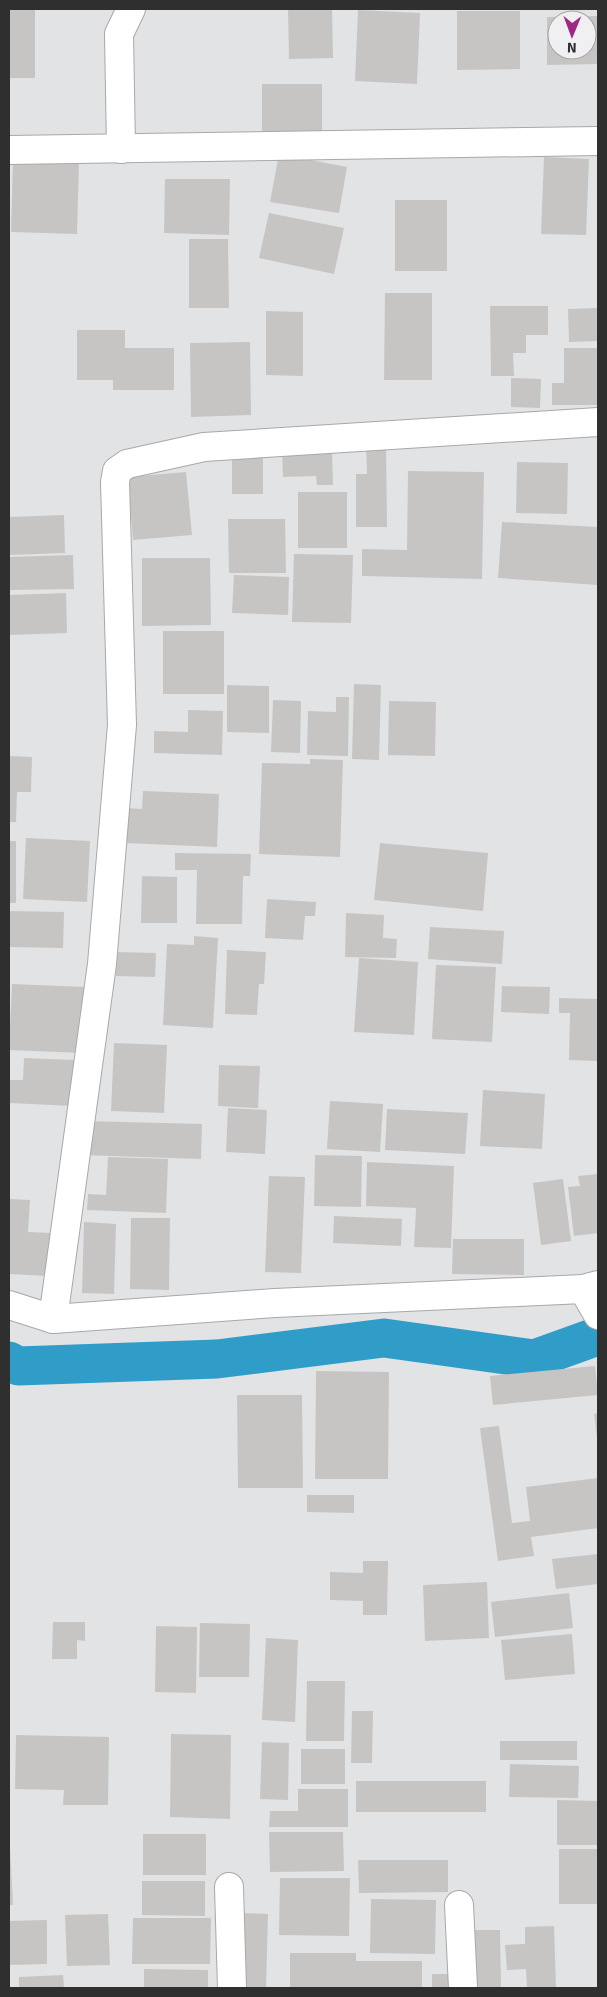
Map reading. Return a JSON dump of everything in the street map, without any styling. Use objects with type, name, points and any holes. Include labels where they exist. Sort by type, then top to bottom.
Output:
[{"type":"street","points":[[121,149],[119,34],[131,9]]},
{"type":"street","points":[[9,150],[598,142]]},
{"type":"street","points":[[53,1319],[102,964],[122,724],[114,482],[117,471],[127,464],[204,447],[598,422]]},
{"type":"street","points":[[9,1305],[53,1319],[275,1303],[591,1287],[598,1315]]},
{"type":"street","points":[[228,1887],[232,1988]]},
{"type":"street","points":[[459,1905],[463,1988]]},
{"type":"building","points":[[9,9],[35,9],[35,78],[9,78]]},
{"type":"building","points":[[288,9],[332,9],[333,58],[289,59]]},
{"type":"building","points":[[358,10],[420,13],[417,84],[355,81]]},
{"type":"building","points":[[457,11],[520,11],[520,69],[457,70]]},
{"type":"building","points":[[598,16],[598,64],[547,65],[547,60],[597,60]]},
{"type":"building","points":[[262,84],[322,84],[322,131],[262,131]]},
{"type":"building","points":[[279,154],[347,167],[339,213],[270,202]]},
{"type":"building","points":[[544,157],[589,159],[586,235],[541,234]]},
{"type":"building","points":[[13,159],[79,161],[77,234],[11,232]]},
{"type":"building","points":[[165,179],[230,179],[229,235],[164,233]]},
{"type":"building","points":[[395,200],[447,200],[447,271],[395,271]]},
{"type":"building","points":[[269,213],[344,228],[334,274],[259,258]]},
{"type":"building","points":[[189,239],[228,239],[229,308],[189,308]]},
{"type":"building","points":[[385,293],[432,293],[432,380],[384,380]]},
{"type":"building","points":[[490,306],[548,306],[548,335],[526,335],[526,353],[513,353],[514,376],[491,376]]},
{"type":"building","points":[[597,308],[598,341],[569,342],[568,309]]},
{"type":"building","points":[[266,311],[303,312],[303,376],[266,375]]},
{"type":"building","points":[[77,330],[125,330],[125,348],[174,348],[174,390],[113,390],[113,380],[77,380]]},
{"type":"building","points":[[250,342],[251,415],[191,417],[190,343]]},
{"type":"building","points":[[564,348],[598,348],[598,405],[552,405],[552,383],[564,383]]},
{"type":"building","points":[[511,378],[541,379],[540,408],[511,407]]},
{"type":"building","points":[[386,439],[387,527],[356,527],[356,474],[367,474],[366,440]]},
{"type":"building","points":[[332,449],[333,485],[317,485],[316,476],[283,477],[282,450]]},
{"type":"building","points":[[232,451],[263,451],[263,494],[232,494]]},
{"type":"building","points":[[517,462],[568,463],[567,514],[516,513]]},
{"type":"building","points":[[408,471],[484,472],[482,579],[362,576],[362,549],[407,550]]},
{"type":"building","points":[[186,472],[192,535],[133,540],[128,477]]},
{"type":"building","points":[[298,492],[347,492],[347,548],[298,548]]},
{"type":"building","points":[[64,515],[65,553],[9,555],[9,517]]},
{"type":"building","points":[[228,519],[285,519],[286,573],[229,573]]},
{"type":"building","points":[[502,522],[598,527],[598,585],[498,578]]},
{"type":"building","points":[[294,554],[353,555],[351,623],[292,622]]},
{"type":"building","points":[[73,555],[74,589],[9,590],[9,557]]},
{"type":"building","points":[[142,558],[210,558],[211,625],[142,626]]},
{"type":"building","points":[[234,575],[289,577],[288,615],[232,613]]},
{"type":"building","points":[[66,593],[67,633],[9,635],[9,595]]},
{"type":"building","points":[[163,631],[224,631],[224,694],[163,694]]},
{"type":"building","points":[[354,684],[381,685],[379,760],[352,759]]},
{"type":"building","points":[[227,685],[269,686],[269,733],[227,732]]},
{"type":"building","points":[[336,697],[349,697],[348,756],[307,755],[308,711],[336,712]]},
{"type":"building","points":[[273,700],[301,701],[300,753],[271,752]]},
{"type":"building","points":[[389,701],[436,702],[435,756],[388,755]]},
{"type":"building","points":[[188,710],[223,711],[222,755],[154,753],[154,731],[188,732]]},
{"type":"building","points":[[9,756],[32,757],[31,792],[17,792],[16,822],[9,822]]},
{"type":"building","points":[[310,759],[343,760],[340,857],[259,854],[262,763],[310,764]]},
{"type":"building","points":[[143,791],[219,794],[217,847],[126,843],[127,808],[142,809]]},
{"type":"building","points":[[26,838],[90,841],[87,902],[23,899]]},
{"type":"building","points":[[9,841],[16,841],[16,903],[9,903]]},
{"type":"building","points":[[380,843],[488,853],[483,911],[374,900]]},
{"type":"building","points":[[175,853],[251,854],[250,876],[243,876],[242,924],[196,924],[197,870],[175,870]]},
{"type":"building","points":[[142,876],[177,877],[177,923],[141,923]]},
{"type":"building","points":[[267,899],[316,902],[315,916],[305,916],[303,940],[265,938]]},
{"type":"building","points":[[9,911],[64,912],[63,948],[9,947]]},
{"type":"building","points":[[346,913],[384,915],[383,938],[397,939],[396,958],[345,957]]},
{"type":"building","points":[[430,927],[504,931],[502,964],[428,959]]},
{"type":"building","points":[[194,936],[218,938],[213,1028],[163,1025],[167,944],[194,945]]},
{"type":"building","points":[[227,950],[266,952],[264,984],[259,984],[257,1015],[225,1014]]},
{"type":"building","points":[[117,952],[156,953],[155,977],[116,976]]},
{"type":"building","points":[[359,958],[418,962],[414,1035],[354,1032]]},
{"type":"building","points":[[436,965],[496,967],[492,1042],[432,1039]]},
{"type":"building","points":[[12,984],[85,987],[82,1053],[9,1050]]},
{"type":"building","points":[[502,986],[550,987],[549,1014],[501,1012]]},
{"type":"building","points":[[559,998],[598,999],[598,1061],[569,1060],[570,1013],[559,1013]]},
{"type":"building","points":[[114,1043],[167,1045],[164,1113],[111,1111]]},
{"type":"building","points":[[24,1058],[74,1060],[73,1106],[9,1103],[9,1080],[23,1080]]},
{"type":"building","points":[[219,1065],[260,1066],[258,1108],[218,1106]]},
{"type":"building","points":[[483,1090],[545,1094],[542,1149],[480,1146]]},
{"type":"building","points":[[330,1101],[383,1104],[380,1152],[327,1149]]},
{"type":"building","points":[[228,1108],[267,1110],[265,1154],[226,1152]]},
{"type":"building","points":[[387,1109],[468,1113],[465,1154],[385,1150]]},
{"type":"building","points":[[83,1121],[202,1124],[201,1159],[81,1155]]},
{"type":"building","points":[[315,1155],[362,1156],[361,1207],[314,1206]]},
{"type":"building","points":[[108,1157],[168,1159],[166,1213],[87,1210],[88,1194],[106,1195]]},
{"type":"building","points":[[367,1162],[454,1166],[451,1248],[414,1247],[416,1208],[366,1206]]},
{"type":"building","points":[[598,1174],[598,1233],[574,1236],[568,1187],[580,1186],[578,1176]]},
{"type":"building","points":[[269,1176],[305,1177],[301,1273],[265,1272]]},
{"type":"building","points":[[563,1179],[571,1241],[541,1245],[533,1183]]},
{"type":"building","points":[[9,1199],[30,1200],[28,1232],[50,1233],[48,1276],[9,1274]]},
{"type":"building","points":[[334,1216],[402,1219],[401,1246],[333,1243]]},
{"type":"building","points":[[131,1218],[170,1218],[169,1290],[130,1289]]},
{"type":"building","points":[[84,1222],[116,1224],[114,1294],[82,1293]]},
{"type":"building","points":[[453,1239],[524,1239],[524,1275],[452,1274]]},
{"type":"building","points":[[595,1366],[598,1395],[493,1405],[490,1376]]},
{"type":"building","points":[[316,1371],[389,1372],[388,1479],[315,1479]]},
{"type":"building","points":[[237,1395],[302,1395],[303,1488],[238,1488]]},
{"type":"building","points":[[598,1413],[598,1437],[597,1437],[594,1414]]},
{"type":"building","points":[[499,1426],[512,1523],[530,1521],[526,1487],[598,1478],[598,1528],[531,1537],[534,1556],[498,1561],[480,1428]]},
{"type":"building","points":[[307,1495],[354,1495],[354,1513],[307,1512]]},
{"type":"building","points":[[598,1554],[598,1584],[556,1589],[552,1559]]},
{"type":"building","points":[[363,1561],[388,1561],[387,1615],[363,1615],[363,1601],[330,1600],[330,1572],[363,1573]]},
{"type":"building","points":[[487,1582],[489,1638],[425,1641],[423,1585]]},
{"type":"building","points":[[569,1593],[573,1628],[495,1637],[491,1602]]},
{"type":"building","points":[[53,1622],[85,1622],[85,1641],[77,1640],[77,1659],[52,1659]]},
{"type":"building","points":[[200,1623],[250,1624],[249,1677],[199,1677]]},
{"type":"building","points":[[156,1626],[197,1627],[196,1693],[155,1692]]},
{"type":"building","points":[[572,1634],[575,1674],[505,1680],[501,1640]]},
{"type":"building","points":[[266,1638],[298,1640],[295,1722],[262,1720]]},
{"type":"building","points":[[307,1681],[345,1681],[344,1741],[306,1741]]},
{"type":"building","points":[[352,1711],[373,1711],[372,1763],[351,1763]]},
{"type":"building","points":[[171,1734],[231,1735],[230,1819],[170,1817]]},
{"type":"building","points":[[16,1735],[109,1737],[108,1805],[63,1805],[64,1790],[15,1789]]},
{"type":"building","points":[[500,1741],[577,1741],[577,1760],[500,1760]]},
{"type":"building","points":[[262,1742],[289,1743],[288,1800],[260,1799]]},
{"type":"building","points":[[301,1749],[345,1749],[345,1784],[301,1784]]},
{"type":"building","points":[[510,1764],[579,1766],[578,1798],[509,1797]]},
{"type":"building","points":[[356,1781],[486,1781],[486,1812],[356,1812]]},
{"type":"building","points":[[298,1789],[348,1789],[348,1827],[269,1827],[270,1811],[298,1811]]},
{"type":"building","points":[[557,1800],[598,1801],[598,1845],[557,1845]]},
{"type":"building","points":[[269,1832],[343,1832],[344,1871],[270,1872]]},
{"type":"building","points":[[143,1834],[206,1834],[206,1875],[143,1875]]},
{"type":"building","points":[[10,1848],[13,1905],[9,1905]]},
{"type":"building","points":[[559,1849],[598,1849],[598,1904],[559,1904]]},
{"type":"building","points":[[358,1860],[448,1860],[448,1892],[359,1893]]},
{"type":"building","points":[[280,1878],[350,1878],[349,1936],[279,1935]]},
{"type":"building","points":[[142,1881],[205,1881],[205,1916],[142,1915]]},
{"type":"building","points":[[371,1899],[436,1900],[435,1954],[370,1953]]},
{"type":"building","points":[[239,1913],[268,1914],[266,1988],[237,1988]]},
{"type":"building","points":[[108,1914],[110,1965],[67,1966],[65,1915]]},
{"type":"building","points":[[133,1918],[211,1918],[210,1964],[132,1964]]},
{"type":"building","points":[[47,1920],[47,1964],[9,1965],[9,1921]]},
{"type":"building","points":[[554,1926],[556,1988],[527,1988],[526,1969],[507,1970],[505,1945],[525,1944],[525,1927]]},
{"type":"building","points":[[472,1930],[500,1930],[501,1988],[473,1988]]},
{"type":"building","points":[[290,1953],[356,1953],[356,1961],[422,1961],[422,1988],[290,1988]]},
{"type":"building","points":[[144,1969],[208,1970],[208,1988],[144,1988]]},
{"type":"building","points":[[432,1974],[456,1974],[455,1988],[432,1988]]},
{"type":"building","points":[[63,1975],[64,1988],[19,1988],[19,1977]]},
{"type":"waterway","points":[[9,1361],[18,1366],[217,1359],[384,1338],[534,1359],[598,1336]]}]
